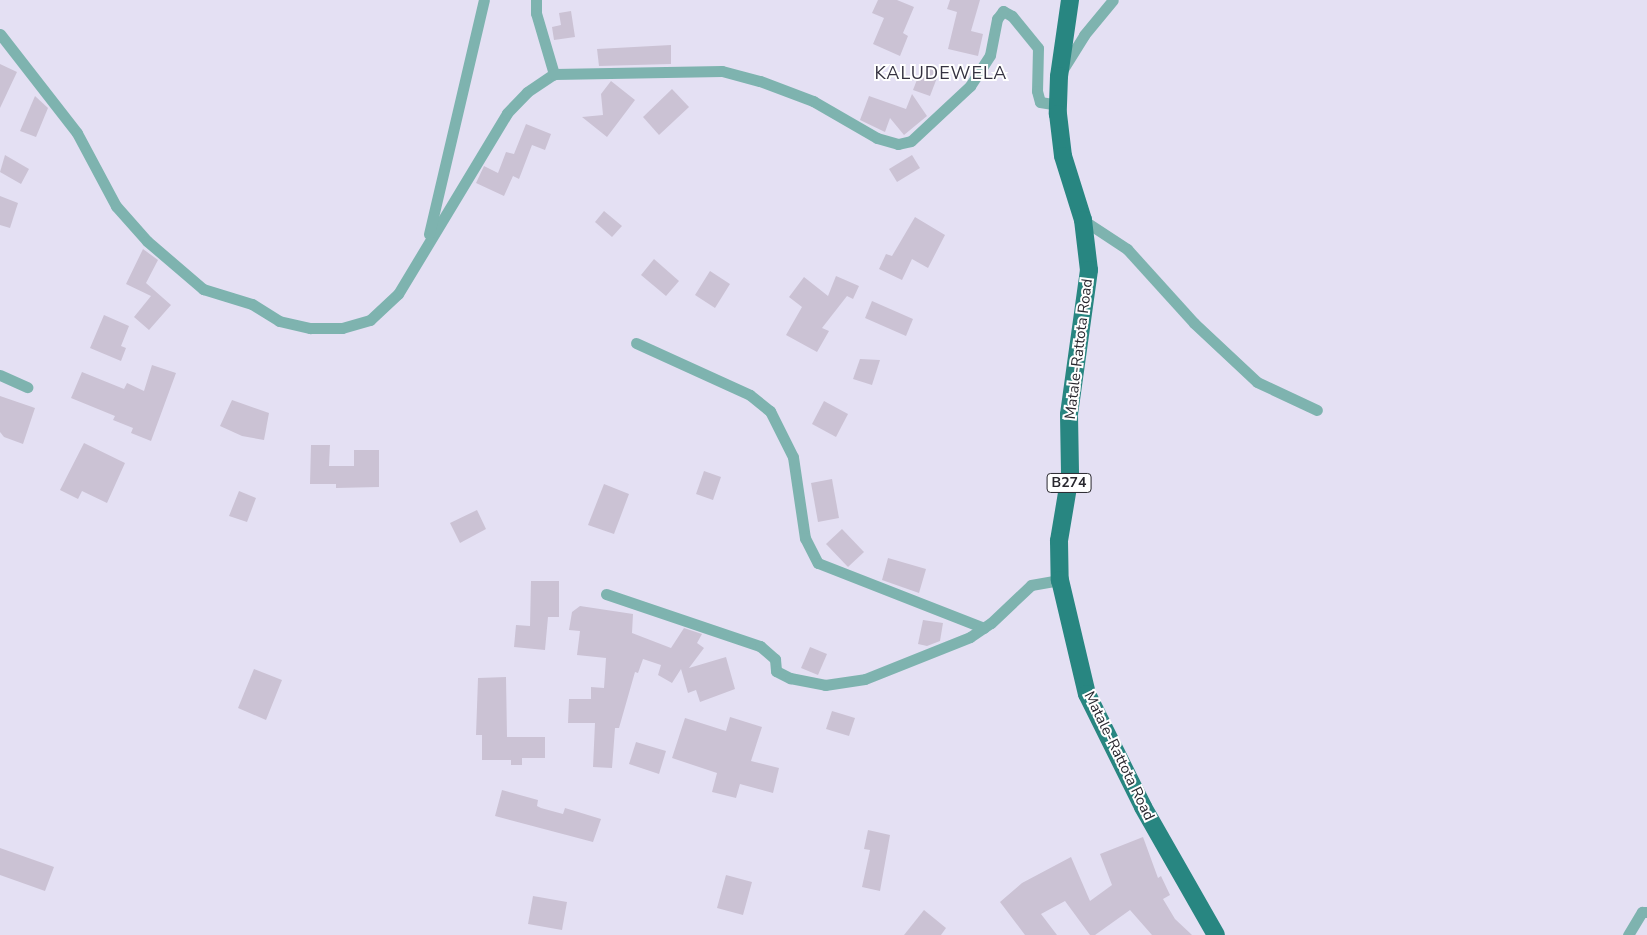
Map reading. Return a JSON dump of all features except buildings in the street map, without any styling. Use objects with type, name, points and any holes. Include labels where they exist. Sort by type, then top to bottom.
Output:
[{"type":"main road","name":"Matale-Rattota Road","points":[[1070,0],[1059,76],[1059,105],[1063,156],[1083,220],[1089,270],[1069,415],[1070,476],[1059,541],[1060,580],[1087,694],[1143,807],[1216,935]]},
{"type":"street","points":[[428,243],[484,0]]},
{"type":"street","points":[[536,0],[536,13],[554,74]]},
{"type":"street","points":[[1059,76],[1084,35],[1113,0]]},
{"type":"street","points":[[0,34],[78,133],[116,206],[147,241],[203,289],[252,304],[279,321],[310,328],[342,328],[370,320],[398,294],[507,113],[527,92],[554,74],[722,71],[760,81],[813,101],[877,138],[898,144],[911,141],[970,86],[990,56],[997,19],[1004,11],[1012,16],[1038,48],[1037,91],[1040,102],[1059,105]]},
{"type":"street","points":[[1083,220],[1127,249],[1194,323],[1256,382],[1317,410]]},
{"type":"street","points":[[636,343],[750,395],[770,411],[793,456],[805,538],[818,563],[984,628]]},
{"type":"street","points":[[0,375],[28,387]]},
{"type":"street","points":[[606,594],[760,646],[775,659],[776,671],[790,678],[825,685],[865,679],[970,637],[984,628],[1031,585],[1060,580]]},
{"type":"street","points":[[1628,935],[1642,912],[1647,912]]},
{"type":"district","name":"KALUDEWELA","points":[[941,73]]}]
